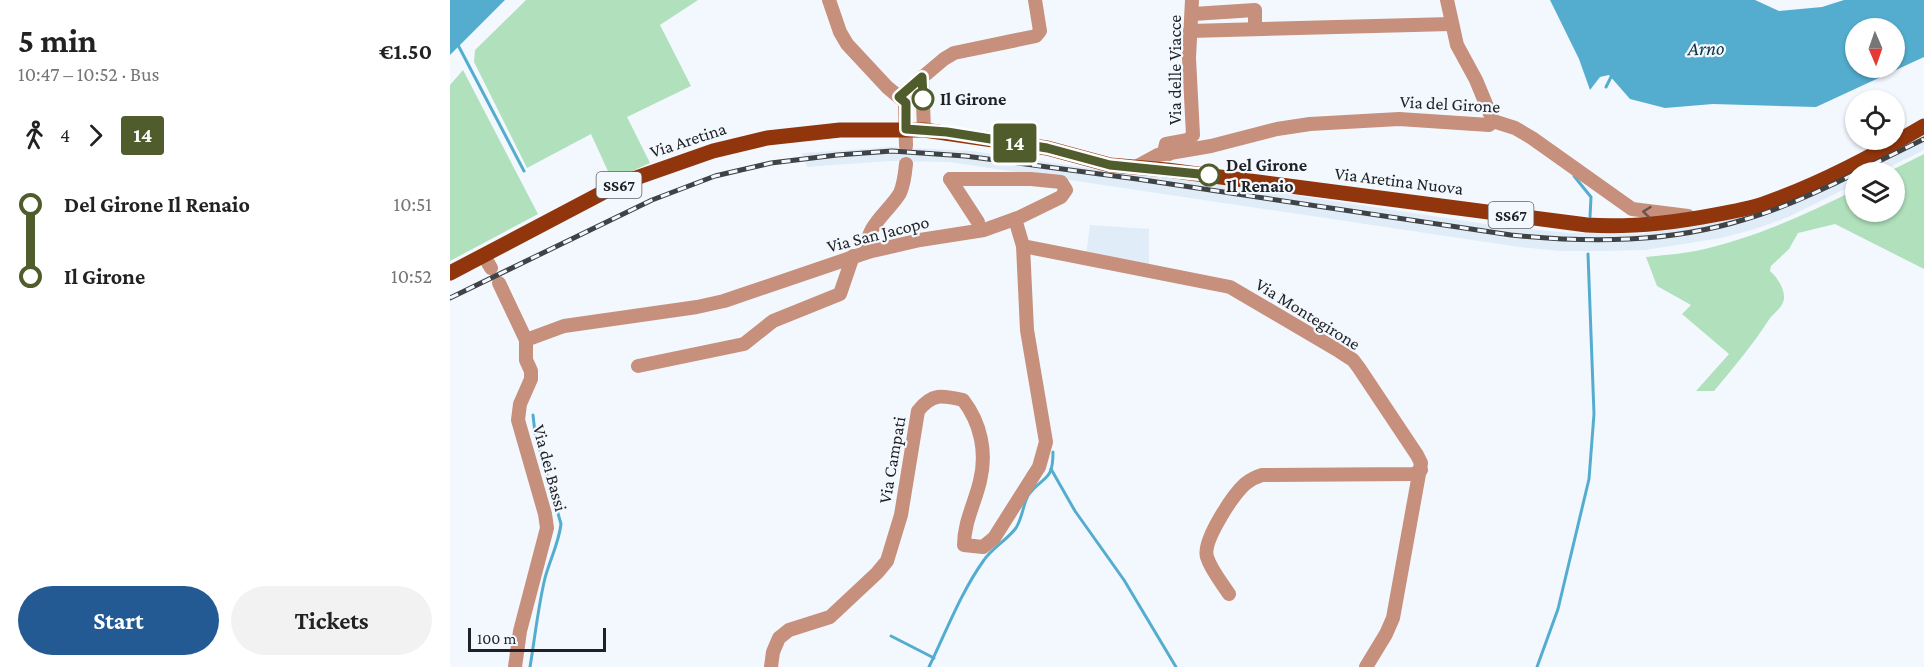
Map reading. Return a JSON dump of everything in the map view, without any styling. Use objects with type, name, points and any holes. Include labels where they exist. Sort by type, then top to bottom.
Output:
[{"type":"main road","name":"Via Aretina Nuova","points":[[924,130],[1047,148],[1110,165],[1136,166],[1587,225],[1626,227],[1666,224],[1705,217],[1785,196],[1847,168],[1924,126]]},
{"type":"main road","name":"Via Aretina","points":[[450,273],[488,262],[602,193],[633,179],[713,151],[739,144],[801,134],[851,129],[924,130]]},
{"type":"street","points":[[829,0],[845,41],[906,103],[906,146]]},
{"type":"street","points":[[895,93],[922,77],[954,53],[1032,37],[1039,33],[1035,0]]},
{"type":"street","points":[[1447,0],[1458,49],[1476,80],[1493,121]]},
{"type":"street","points":[[1192,7],[1256,5],[1256,29]]},
{"type":"street","name":"Via delle Viacce","points":[[1169,154],[1165,148],[1166,144],[1188,140],[1193,135],[1189,58],[1192,7]]},
{"type":"street","points":[[1190,31],[1451,24]]},
{"type":"street","points":[[922,77],[924,130]]},
{"type":"street","name":"Via del Girone","points":[[1136,166],[1152,157],[1211,146],[1277,129],[1310,124],[1390,119],[1489,125],[1493,121],[1515,128],[1532,138],[1632,210],[1705,217]]},
{"type":"street","points":[[1167,170],[1169,154]]},
{"type":"street","points":[[868,252],[869,235],[902,189],[906,164]]},
{"type":"street","name":"Via San Jacopo","points":[[526,340],[564,326],[724,301],[884,247],[984,230],[1015,219],[1061,197],[1066,192],[1065,185],[1061,182],[1042,180],[950,179],[978,222]]},
{"type":"street","points":[[884,216],[880,229],[884,247]]},
{"type":"street","name":"Via Campati","points":[[771,667],[773,652],[779,638],[789,630],[830,617],[887,561],[901,515],[918,411],[926,400],[936,396],[963,400],[976,421],[983,456],[980,480],[966,525],[964,545],[983,547],[994,538],[1039,467],[1046,442],[1027,330],[1023,246],[1015,219]]},
{"type":"street","name":"Via Montegirone","points":[[1023,246],[1230,287],[1238,291],[1353,360],[1417,454],[1421,470]]},
{"type":"street","points":[[638,366],[744,344],[773,321],[840,294],[853,256]]},
{"type":"street","name":"Via dei Bassi","points":[[499,284],[526,340],[526,360],[531,379],[520,404],[518,420],[547,528],[520,632],[515,667]]},
{"type":"street","points":[[1229,594],[1206,556],[1206,547],[1212,532],[1244,484],[1262,475],[1414,474],[1421,470]]},
{"type":"street","points":[[1366,667],[1377,652],[1393,618],[1421,470]]},
{"type":"shaded area","points":[[1924,133],[1924,150],[1899,162],[1858,162],[1885,150],[1905,150],[1905,141]]},
{"type":"shaded area","points":[[892,147],[972,151],[1107,171],[1187,179],[1499,226],[1569,233],[1641,234],[1730,218],[1845,168],[1845,189],[1788,217],[1755,229],[1721,238],[1645,250],[1561,251],[1519,247],[949,162],[889,161],[807,167],[802,153]]},
{"type":"shaded area","points":[[1090,225],[1149,229],[1149,266],[1086,256]]},
{"type":"green space","points":[[526,0],[698,0],[660,25],[691,86],[627,117],[650,163],[612,180],[591,134],[527,168],[474,62],[475,50]]},
{"type":"green space","points":[[463,70],[538,214],[450,261],[450,85]]},
{"type":"green space","points":[[1924,154],[1924,269],[1835,224],[1798,233],[1789,249],[1771,266],[1770,271],[1778,280],[1783,291],[1784,299],[1781,306],[1714,391],[1696,391],[1729,354],[1682,314],[1691,305],[1657,286],[1646,257],[1696,251],[1737,240],[1797,217],[1845,195],[1845,222],[1905,222],[1905,164]]},
{"type":"water","points":[[450,0],[505,0],[450,55]]},
{"type":"water","name":"Arno","points":[[1550,0],[1755,0],[1779,11],[1822,7],[1844,0],[1924,0],[1924,57],[1905,66],[1905,18],[1845,18],[1845,78],[1879,78],[1853,90],[1845,90],[1845,94],[1816,107],[1713,104],[1665,108],[1630,99],[1609,75],[1600,77],[1590,90],[1579,59]]},
{"type":"waterway","points":[[458,45],[524,171]]},
{"type":"waterway","points":[[1606,87],[1612,75]]},
{"type":"waterway","points":[[1574,176],[1591,197],[1590,217]]},
{"type":"waterway","points":[[1537,667],[1558,609],[1589,479],[1594,414],[1588,254]]},
{"type":"waterway","points":[[530,667],[538,611],[561,524],[535,433],[533,415]]},
{"type":"waterway","points":[[929,667],[976,572],[987,556],[1016,528],[1029,494],[1047,477],[1053,462],[1053,452]]},
{"type":"waterway","points":[[1051,469],[1075,511],[1124,580],[1176,667]]},
{"type":"waterway","points":[[891,636],[934,658]]},
{"type":"railway","points":[[1877,162],[1924,139]]},
{"type":"railway","points":[[450,298],[652,200],[715,176],[771,163],[837,155],[892,151],[965,156],[1137,179],[1511,235],[1600,240],[1659,237],[1717,227],[1760,215],[1845,178]]},
{"type":"bus line","name":"14","points":[[923,99],[922,77],[899,97],[906,103],[906,129],[947,132],[1047,148],[1110,165],[1209,175]]},
{"type":"place","name":"Il Girone","points":[[923,99]]},
{"type":"place","name":"Del Girone Il Renaio","points":[[1209,175]]}]
